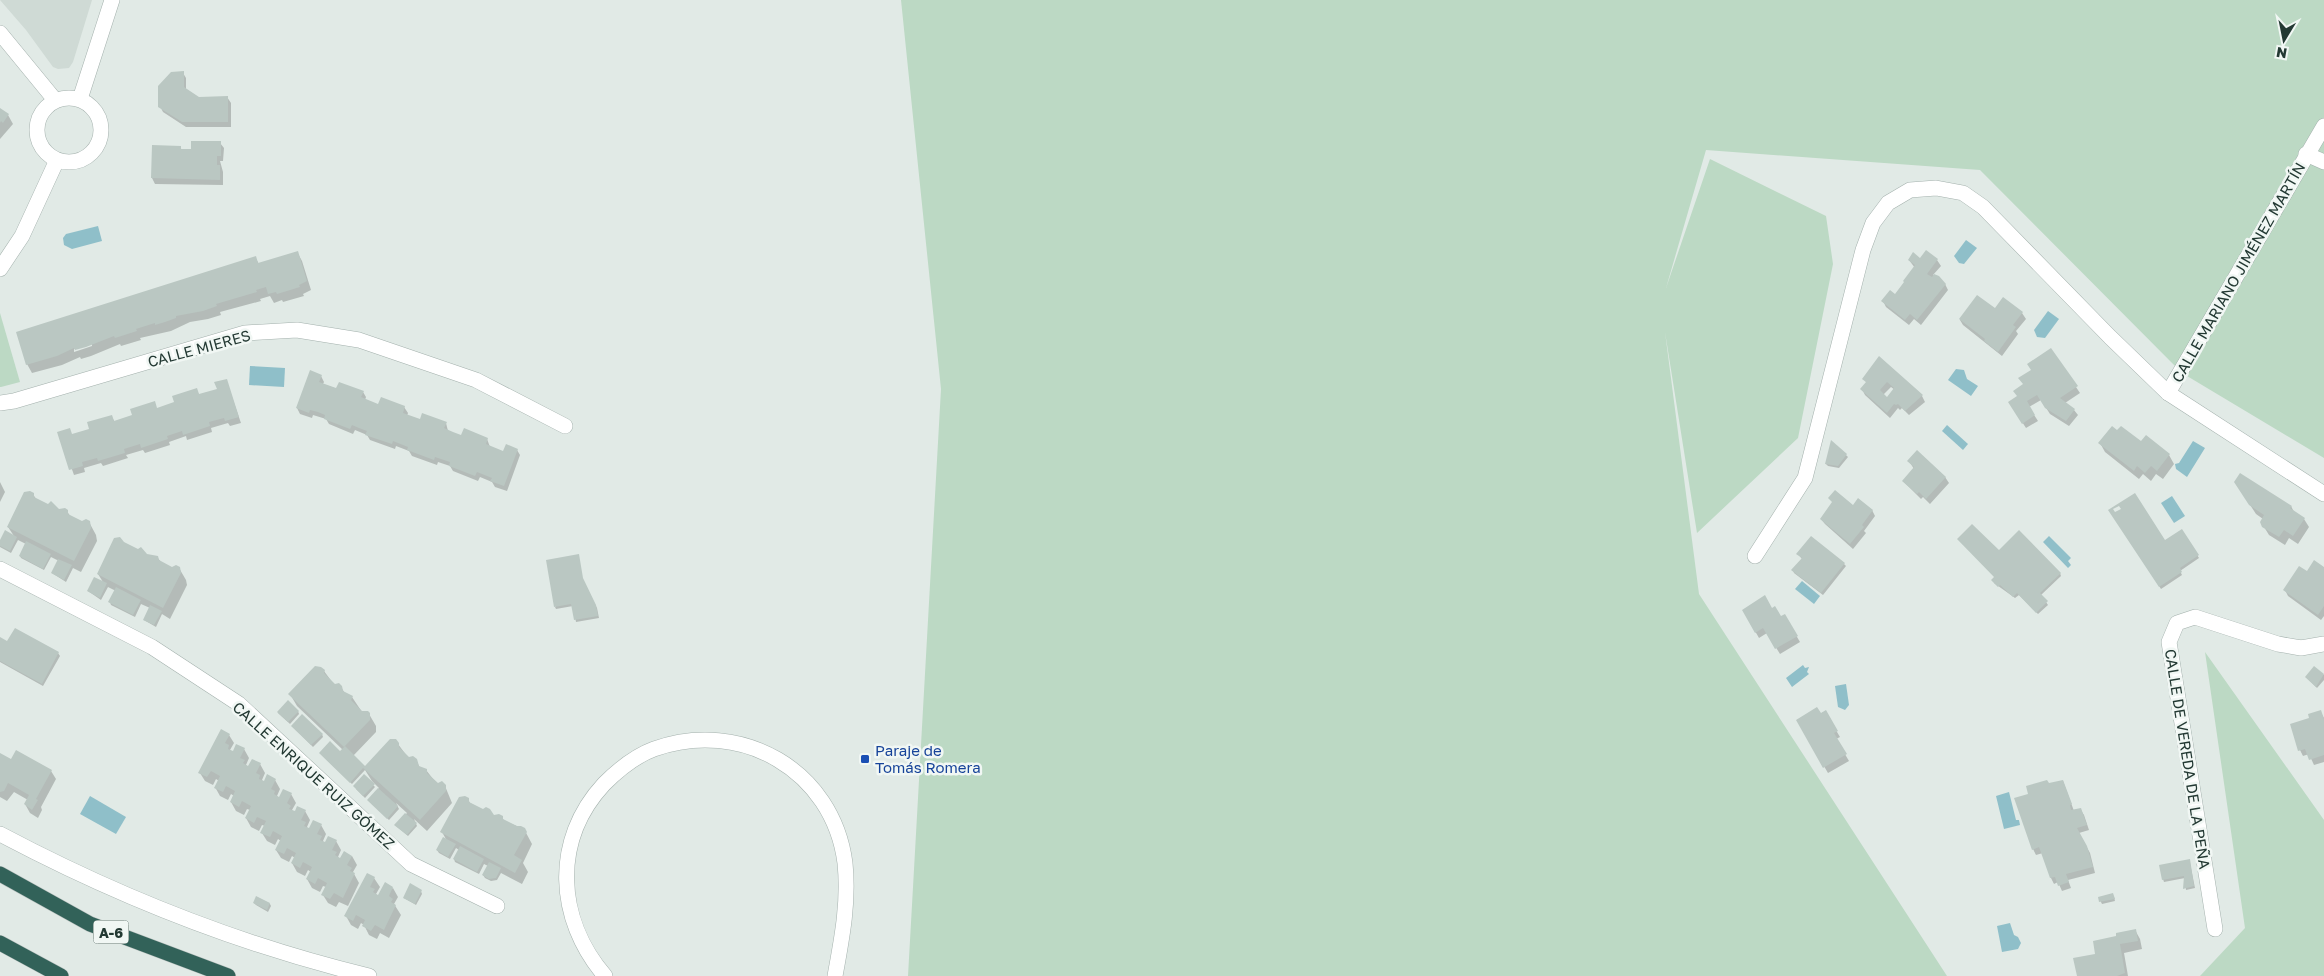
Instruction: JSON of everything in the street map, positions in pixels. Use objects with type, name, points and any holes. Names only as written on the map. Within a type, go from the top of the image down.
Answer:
[{"type":"highway","name":"A-6","points":[[0,874],[90,924],[228,976]]},
{"type":"highway","points":[[0,943],[61,976]]},
{"type":"street","points":[[80,100],[112,0]]},
{"type":"street","points":[[0,33],[55,100]]},
{"type":"street","points":[[67,98],[80,100],[91,106],[98,116],[101,129],[99,142],[92,152],[82,160],[69,162],[57,160],[42,148],[39,143],[36,131],[38,119],[41,113],[55,100],[67,98]]},
{"type":"street","name":"CALLE MARIANO JIMÉNEZ MARTÍN","points":[[2168,392],[2324,126]]},
{"type":"street","points":[[2306,154],[2324,162]]},
{"type":"street","points":[[0,269],[22,236],[57,160]]},
{"type":"street","points":[[1755,556],[1805,478],[1863,250],[1873,223],[1888,203],[1910,190],[1936,188],[1963,193],[1983,207],[2110,337],[2168,392],[2324,494]]},
{"type":"street","name":"CALLE MIERES","points":[[0,403],[14,401],[244,334],[297,330],[359,340],[476,380],[565,426]]},
{"type":"street","name":"CALLE ENRIQUE RUIZ GÓMEZ","points":[[0,569],[152,647],[239,704],[411,864],[497,906]]},
{"type":"street","name":"CALLE DE VEREDA DE LA PEÑA","points":[[2215,929],[2169,642],[2177,623],[2195,617],[2286,645],[2301,648],[2324,644]]},
{"type":"street","points":[[605,976],[581,942],[569,907],[567,870],[576,829],[583,813],[596,794],[614,774],[652,750],[696,739],[747,745],[771,755],[793,769],[825,803],[839,836],[844,863],[846,893],[845,919],[835,976]]},
{"type":"street","points":[[0,834],[108,888],[184,918],[260,946],[369,976]]},
{"type":"shaded area","points":[[0,0],[92,0],[73,62],[69,68],[58,69],[53,67],[26,30]]},
{"type":"green space","points":[[901,0],[2324,0],[2324,458],[2182,373],[1980,170],[1706,150],[1666,288],[1710,159],[1826,216],[1833,264],[1798,438],[1697,533],[1665,332],[1699,594],[1947,976],[908,976],[941,389]]},
{"type":"green space","points":[[0,313],[20,382],[1,387],[0,387]]},
{"type":"green space","points":[[2205,652],[2324,820],[2324,976],[2200,976],[2245,928]]},
{"type":"water","points":[[98,226],[102,241],[72,249],[64,245],[63,238],[66,234]]},
{"type":"water","points":[[1966,240],[1977,248],[1964,264],[1959,263],[1954,256]]},
{"type":"water","points":[[2048,311],[2059,319],[2045,338],[2037,337],[2034,330]]},
{"type":"water","points":[[250,366],[285,368],[284,387],[249,385]]},
{"type":"water","points":[[1956,369],[1964,370],[1967,379],[1978,386],[1971,396],[1948,380]]},
{"type":"water","points":[[1947,425],[1968,444],[1963,450],[1942,431]]},
{"type":"water","points":[[2193,441],[2205,448],[2187,477],[2176,469],[2175,464],[2179,463]]},
{"type":"water","points":[[2172,496],[2185,516],[2174,523],[2161,503]]},
{"type":"water","points":[[2049,536],[2071,558],[2068,561],[2071,565],[2068,568],[2043,542]]},
{"type":"water","points":[[1802,581],[1820,596],[1814,604],[1795,589]]},
{"type":"water","points":[[1803,665],[1805,668],[1809,667],[1807,672],[1809,674],[1792,687],[1786,678]]},
{"type":"water","points":[[1846,684],[1849,705],[1845,710],[1838,707],[1835,686]]},
{"type":"water","points":[[2009,792],[2016,820],[2019,820],[2020,825],[2004,829],[1996,796]]},
{"type":"water","points":[[90,796],[126,817],[116,834],[80,814]]},
{"type":"water","points":[[2010,923],[2014,935],[2018,937],[2021,943],[2018,949],[2002,952],[1997,926]]},
{"type":"building","points":[[184,71],[184,87],[199,97],[228,96],[228,122],[182,122],[158,107],[158,86],[171,72]]},
{"type":"building","points":[[0,108],[9,114],[3,123],[1,121],[0,123]]},
{"type":"building","points":[[191,141],[221,141],[221,156],[217,156],[217,165],[220,165],[220,180],[151,178],[152,145],[181,146],[181,149],[191,149]]},
{"type":"building","points":[[1926,250],[1938,259],[1927,274],[1932,277],[1934,274],[1939,276],[1946,284],[1917,320],[1910,314],[1905,320],[1881,301],[1890,290],[1895,294],[1904,282],[1915,265],[1908,260],[1913,252],[1920,258]]},
{"type":"building","points":[[298,251],[307,281],[299,285],[300,287],[277,294],[276,292],[268,294],[266,287],[256,290],[257,292],[216,304],[217,306],[203,311],[176,316],[176,318],[165,322],[136,329],[137,331],[115,338],[114,336],[86,347],[75,350],[74,348],[57,356],[26,365],[16,332],[256,256],[258,263]]},
{"type":"building","points":[[1977,295],[1995,308],[2003,297],[2023,312],[2013,325],[2016,327],[1998,352],[1984,341],[1985,339],[1959,319]]},
{"type":"building","points":[[2051,348],[2078,386],[2060,398],[2075,409],[2066,421],[2045,408],[2037,395],[2027,401],[2035,415],[2022,424],[2008,402],[2017,396],[2013,391],[2023,384],[2018,378],[2031,370],[2027,364]]},
{"type":"building","points":[[1879,356],[1923,395],[1905,411],[1898,404],[1894,404],[1887,413],[1860,389],[1866,382],[1862,379]],"holes":[[[1887,382],[1894,388],[1887,397],[1880,390]]]},
{"type":"building","points":[[310,370],[322,375],[319,382],[336,388],[339,382],[364,391],[361,397],[378,404],[381,397],[405,406],[403,413],[420,419],[422,413],[447,422],[444,428],[461,435],[464,428],[488,438],[486,444],[503,451],[506,444],[518,449],[504,486],[490,481],[492,478],[477,472],[475,476],[449,466],[450,462],[435,457],[434,460],[407,450],[408,447],[393,441],[392,444],[365,435],[367,431],[352,425],[350,429],[324,419],[325,415],[318,412],[310,410],[309,413],[296,408]]},
{"type":"building","points":[[227,379],[239,417],[225,421],[224,418],[209,422],[210,426],[183,435],[182,431],[167,436],[168,439],[141,448],[140,444],[124,449],[125,453],[98,461],[97,458],[82,462],[83,466],[69,470],[57,432],[70,428],[72,434],[89,429],[87,422],[112,415],[114,421],[132,415],[130,409],[155,401],[157,408],[174,402],[172,396],[197,388],[199,394],[217,389],[214,382]]},
{"type":"building","points":[[2112,426],[2117,430],[2121,426],[2141,441],[2146,435],[2170,454],[2157,471],[2151,466],[2145,473],[2137,466],[2134,471],[2098,443]]},
{"type":"building","points":[[1831,440],[1847,454],[1838,466],[1825,464]]},
{"type":"building","points":[[1917,450],[1946,477],[1926,499],[1902,481],[1914,467],[1907,461]]},
{"type":"building","points":[[2240,473],[2292,506],[2290,508],[2305,518],[2293,536],[2284,530],[2279,537],[2262,527],[2260,522],[2264,515],[2249,505],[2234,482]]},
{"type":"building","points":[[1835,490],[1853,505],[1858,498],[1873,510],[1862,525],[1864,527],[1850,544],[1820,519],[1832,502],[1828,498]]},
{"type":"building","points":[[30,491],[34,493],[34,497],[48,504],[51,501],[59,509],[65,508],[68,510],[68,514],[82,521],[86,519],[90,521],[91,528],[74,561],[7,527],[24,492]]},
{"type":"building","points":[[2135,493],[2165,540],[2182,529],[2199,555],[2180,568],[2182,572],[2159,587],[2108,510]],"holes":[[[2119,506],[2121,509],[2115,512],[2113,509]]]},
{"type":"building","points":[[1972,524],[1999,550],[2019,530],[2061,573],[2040,593],[2048,601],[2036,613],[2017,593],[2013,597],[2000,585],[1998,587],[1991,580],[1994,577],[1957,539]]},
{"type":"building","points":[[5,530],[17,537],[10,551],[0,546],[0,540]]},
{"type":"building","points":[[1811,536],[1845,563],[1821,593],[1791,570],[1802,558],[1796,554]]},
{"type":"building","points":[[120,537],[124,542],[138,549],[141,547],[147,554],[158,556],[159,560],[172,567],[176,565],[180,567],[181,573],[163,608],[97,574],[114,538]]},
{"type":"building","points":[[26,541],[51,554],[43,569],[19,556]]},
{"type":"building","points":[[579,554],[583,578],[596,605],[598,616],[574,620],[571,604],[554,607],[546,560]]},
{"type":"building","points":[[58,559],[72,565],[64,580],[51,573]]},
{"type":"building","points":[[2314,560],[2324,567],[2324,606],[2318,615],[2283,590],[2299,566],[2307,571]]},
{"type":"building","points":[[94,577],[107,583],[100,598],[87,591]]},
{"type":"building","points":[[116,587],[141,600],[133,615],[108,602]]},
{"type":"building","points":[[1765,595],[1772,608],[1775,606],[1781,616],[1785,614],[1798,636],[1775,649],[1763,628],[1755,633],[1742,610]]},
{"type":"building","points":[[150,605],[162,611],[154,625],[143,620]]},
{"type":"building","points":[[15,628],[59,652],[42,684],[0,661],[0,637],[7,641]]},
{"type":"building","points":[[315,666],[325,670],[324,673],[335,684],[339,683],[343,691],[353,696],[351,700],[362,711],[370,713],[370,720],[344,747],[288,694]]},
{"type":"building","points":[[2314,666],[2324,674],[2316,687],[2305,677]]},
{"type":"building","points":[[288,700],[299,711],[288,722],[277,712]]},
{"type":"building","points":[[1817,707],[1821,713],[1826,710],[1838,731],[1834,733],[1847,754],[1823,768],[1796,720]]},
{"type":"building","points":[[2321,710],[2324,719],[2324,755],[2309,760],[2305,749],[2298,751],[2290,724],[2309,718],[2308,714]]},
{"type":"building","points":[[302,714],[323,734],[311,745],[291,726]]},
{"type":"building","points":[[221,729],[230,734],[225,743],[229,745],[228,749],[233,751],[236,744],[245,748],[240,758],[245,760],[243,763],[248,766],[252,759],[261,763],[256,773],[260,775],[259,779],[264,781],[267,774],[276,779],[271,789],[275,791],[274,794],[279,797],[283,789],[292,793],[287,803],[291,806],[289,809],[295,811],[297,806],[306,810],[301,820],[306,822],[304,826],[309,828],[313,820],[322,824],[317,834],[322,836],[320,840],[325,842],[328,836],[337,840],[332,850],[337,852],[335,855],[340,858],[344,851],[352,856],[347,865],[352,868],[350,871],[355,873],[343,898],[334,893],[330,899],[321,895],[327,883],[318,878],[315,884],[306,879],[312,867],[303,862],[300,868],[291,863],[296,853],[287,848],[284,854],[275,850],[282,836],[273,831],[270,837],[260,833],[266,821],[257,817],[254,823],[245,818],[251,806],[242,801],[239,807],[230,802],[235,791],[226,786],[223,792],[214,788],[220,776],[211,771],[207,777],[198,773]]},
{"type":"building","points":[[390,739],[396,739],[399,747],[409,757],[413,756],[417,759],[419,766],[427,769],[427,773],[438,783],[442,781],[446,785],[446,791],[420,820],[363,768],[350,783],[319,753],[330,741],[340,751],[345,746],[365,766]]},
{"type":"building","points":[[16,750],[52,770],[32,810],[24,804],[29,795],[8,783],[4,791],[0,792],[0,753],[11,759]]},
{"type":"building","points":[[364,774],[375,784],[363,796],[353,786]]},
{"type":"building","points":[[2047,780],[2049,783],[2063,780],[2072,804],[2070,805],[2071,810],[2081,808],[2087,825],[2077,828],[2087,846],[2093,867],[2066,874],[2069,882],[2058,886],[2055,877],[2050,878],[2039,847],[2032,850],[2014,798],[2028,794],[2026,786]]},
{"type":"building","points":[[378,788],[398,806],[387,819],[367,800]]},
{"type":"building","points":[[465,796],[469,798],[469,802],[483,809],[486,807],[494,815],[499,814],[503,816],[503,819],[525,828],[527,832],[514,855],[522,860],[515,873],[440,832],[459,797]]},
{"type":"building","points":[[405,813],[417,823],[407,835],[394,825]]},
{"type":"building","points":[[443,837],[456,844],[448,857],[436,850]]},
{"type":"building","points":[[460,846],[484,859],[477,872],[453,859]]},
{"type":"building","points":[[2190,859],[2194,886],[2183,889],[2184,876],[2162,880],[2159,865]]},
{"type":"building","points":[[489,862],[501,868],[496,878],[489,879],[482,875]]},
{"type":"building","points":[[367,873],[375,877],[370,887],[375,889],[373,892],[378,895],[385,882],[393,887],[389,896],[393,899],[391,902],[396,905],[384,930],[375,925],[371,931],[362,926],[365,920],[356,915],[353,921],[344,916]]},
{"type":"building","points":[[410,883],[422,890],[415,904],[403,898]]},
{"type":"building","points":[[2113,893],[2115,899],[2099,902],[2098,897]]},
{"type":"building","points":[[256,896],[270,903],[267,910],[253,903]]},
{"type":"building","points":[[2136,929],[2138,941],[2120,944],[2125,973],[2117,976],[2077,976],[2073,958],[2095,954],[2093,941],[2116,936],[2116,933]]},
{"type":"place","name":"Paraje de Tomás Romera","points":[[865,759]]}]
